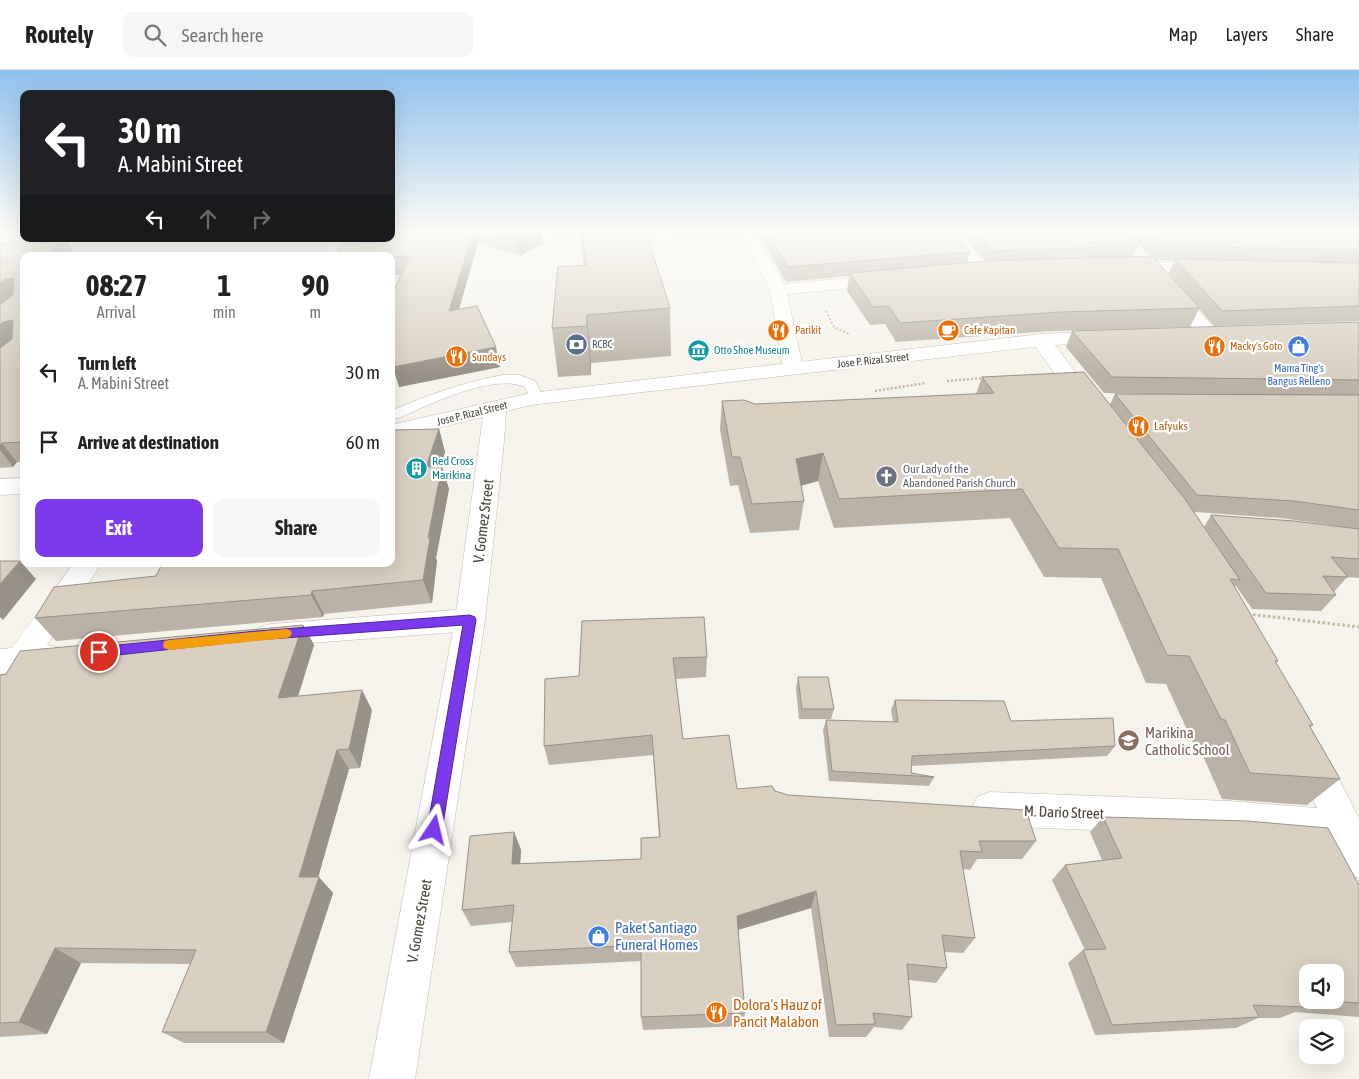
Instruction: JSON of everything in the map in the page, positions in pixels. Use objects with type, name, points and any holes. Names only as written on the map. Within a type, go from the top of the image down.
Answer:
[{"type":"street","points":[[773,279],[779,290],[793,368]]},
{"type":"street","points":[[779,290],[901,279]]},
{"type":"street","points":[[1160,279],[1207,333]]},
{"type":"street","name":"Jose P. Rizal Street","points":[[395,420],[432,423],[536,398],[1041,340],[1129,336]]},
{"type":"street","points":[[1041,340],[1099,408]]},
{"type":"street","name":"V. Gomez Street","points":[[392,1079],[470,620],[493,441],[495,407]]},
{"type":"street","points":[[0,487],[20,486]]},
{"type":"street","points":[[0,689],[10,660],[85,567]]},
{"type":"street","points":[[246,637],[470,620]]},
{"type":"street","points":[[10,660],[79,654]]},
{"type":"street","points":[[1299,736],[1359,860]]},
{"type":"street","name":"M. Dario Street","points":[[958,807],[1229,818],[1345,828]]},
{"type":"lane","points":[[395,418],[428,399],[504,379],[524,381],[531,385],[536,398]]},
{"type":"path","points":[[813,286],[834,327],[857,337]]},
{"type":"path","points":[[944,381],[990,378]]},
{"type":"path","points":[[875,391],[934,382]]},
{"type":"path","points":[[1246,614],[1359,627]]},
{"type":"building","points":[[14,279],[20,279],[20,442],[2,443],[0,445],[0,348],[12,339],[13,320],[3,322],[0,325],[0,305],[13,295]]},
{"type":"building","points":[[399,279],[459,279],[449,311],[477,306],[496,347],[395,367],[395,289]]},
{"type":"building","points":[[557,279],[661,279],[670,308],[587,315],[587,326],[552,328]]},
{"type":"building","points":[[854,279],[1173,279],[1200,308],[1060,312],[900,323],[889,306],[873,307]]},
{"type":"building","points":[[1193,279],[1359,279],[1359,306],[1222,311]]},
{"type":"building","points":[[1359,322],[1359,380],[1112,377],[1072,331]]},
{"type":"building","points":[[1084,372],[1185,499],[1240,580],[1230,579],[1278,661],[1275,661],[1313,725],[1309,725],[1340,779],[1250,773],[1225,720],[1221,719],[1189,656],[1167,655],[1118,549],[1059,548],[1022,489],[839,499],[823,453],[796,459],[804,501],[752,504],[740,457],[732,457],[722,401],[744,400],[755,404],[994,393],[982,377]]},
{"type":"building","points":[[1115,394],[1359,395],[1359,510],[1294,501],[1197,495]]},
{"type":"building","points":[[439,429],[426,467],[442,466],[428,538],[430,538],[423,580],[312,591],[311,595],[35,618],[54,587],[156,576],[160,567],[395,567],[395,430]]},
{"type":"building","points":[[1211,515],[1294,521],[1359,529],[1359,559],[1331,557],[1348,577],[1323,576],[1336,595],[1266,593]]},
{"type":"building","points":[[0,561],[20,561],[0,584]]},
{"type":"building","points":[[704,617],[707,657],[673,658],[683,739],[729,735],[737,789],[772,786],[775,791],[788,795],[1026,810],[1036,841],[979,841],[982,852],[960,851],[975,938],[942,935],[947,968],[907,964],[912,1017],[873,1013],[875,1024],[836,1025],[816,891],[737,916],[745,1013],[641,1017],[641,945],[509,952],[514,905],[462,910],[470,836],[514,832],[512,864],[641,859],[641,838],[660,837],[652,735],[544,746],[545,679],[579,676],[582,621]]},
{"type":"building","points":[[303,625],[278,698],[362,690],[349,749],[337,750],[299,877],[319,877],[266,1032],[162,1032],[196,950],[55,948],[19,1022],[0,1023],[0,675],[6,674],[20,651]]},
{"type":"building","points":[[798,677],[828,677],[834,709],[802,709]]},
{"type":"building","points":[[895,700],[1004,701],[1011,721],[1113,718],[1115,746],[912,756],[911,773],[934,777],[832,771],[826,720],[898,722]]},
{"type":"building","points":[[1103,817],[1247,821],[1328,828],[1359,885],[1359,1003],[1344,1002],[1344,964],[1299,964],[1299,1007],[1253,1005],[1259,1017],[1112,1025],[1083,950],[1106,949],[1065,865],[1122,858]]},
{"type":"slow traffic","points":[[169,645],[286,633]]},
{"type":"place","name":"Parikit","points":[[779,330]]},
{"type":"place","name":"Cafe Kapitan","points":[[948,330]]},
{"type":"place","name":"RCBC","points":[[576,344]]},
{"type":"place","name":"Macky's Goto","points":[[1214,346]]},
{"type":"place","name":"Mama Ting's Bangus Relleno","points":[[1299,347]]},
{"type":"place","name":"Otto Shoe Museum","points":[[698,350]]},
{"type":"place","name":"Sundays","points":[[456,357]]},
{"type":"place","name":"Lafyuks","points":[[1138,426]]},
{"type":"place","name":"Red Cross Marikina","points":[[416,468]]},
{"type":"place","name":"Our Lady of the Abandoned Parish Church","points":[[887,476]]},
{"type":"place","name":"Marikina Catholic School","points":[[1129,741]]},
{"type":"place","name":"Paket Santiago Funeral Homes","points":[[599,936]]},
{"type":"place","name":"Dolora's Hauz of Pancit Malabon","points":[[717,1013]]},
{"type":"route","points":[[99,652],[256,636],[470,620],[434,830]]}]
